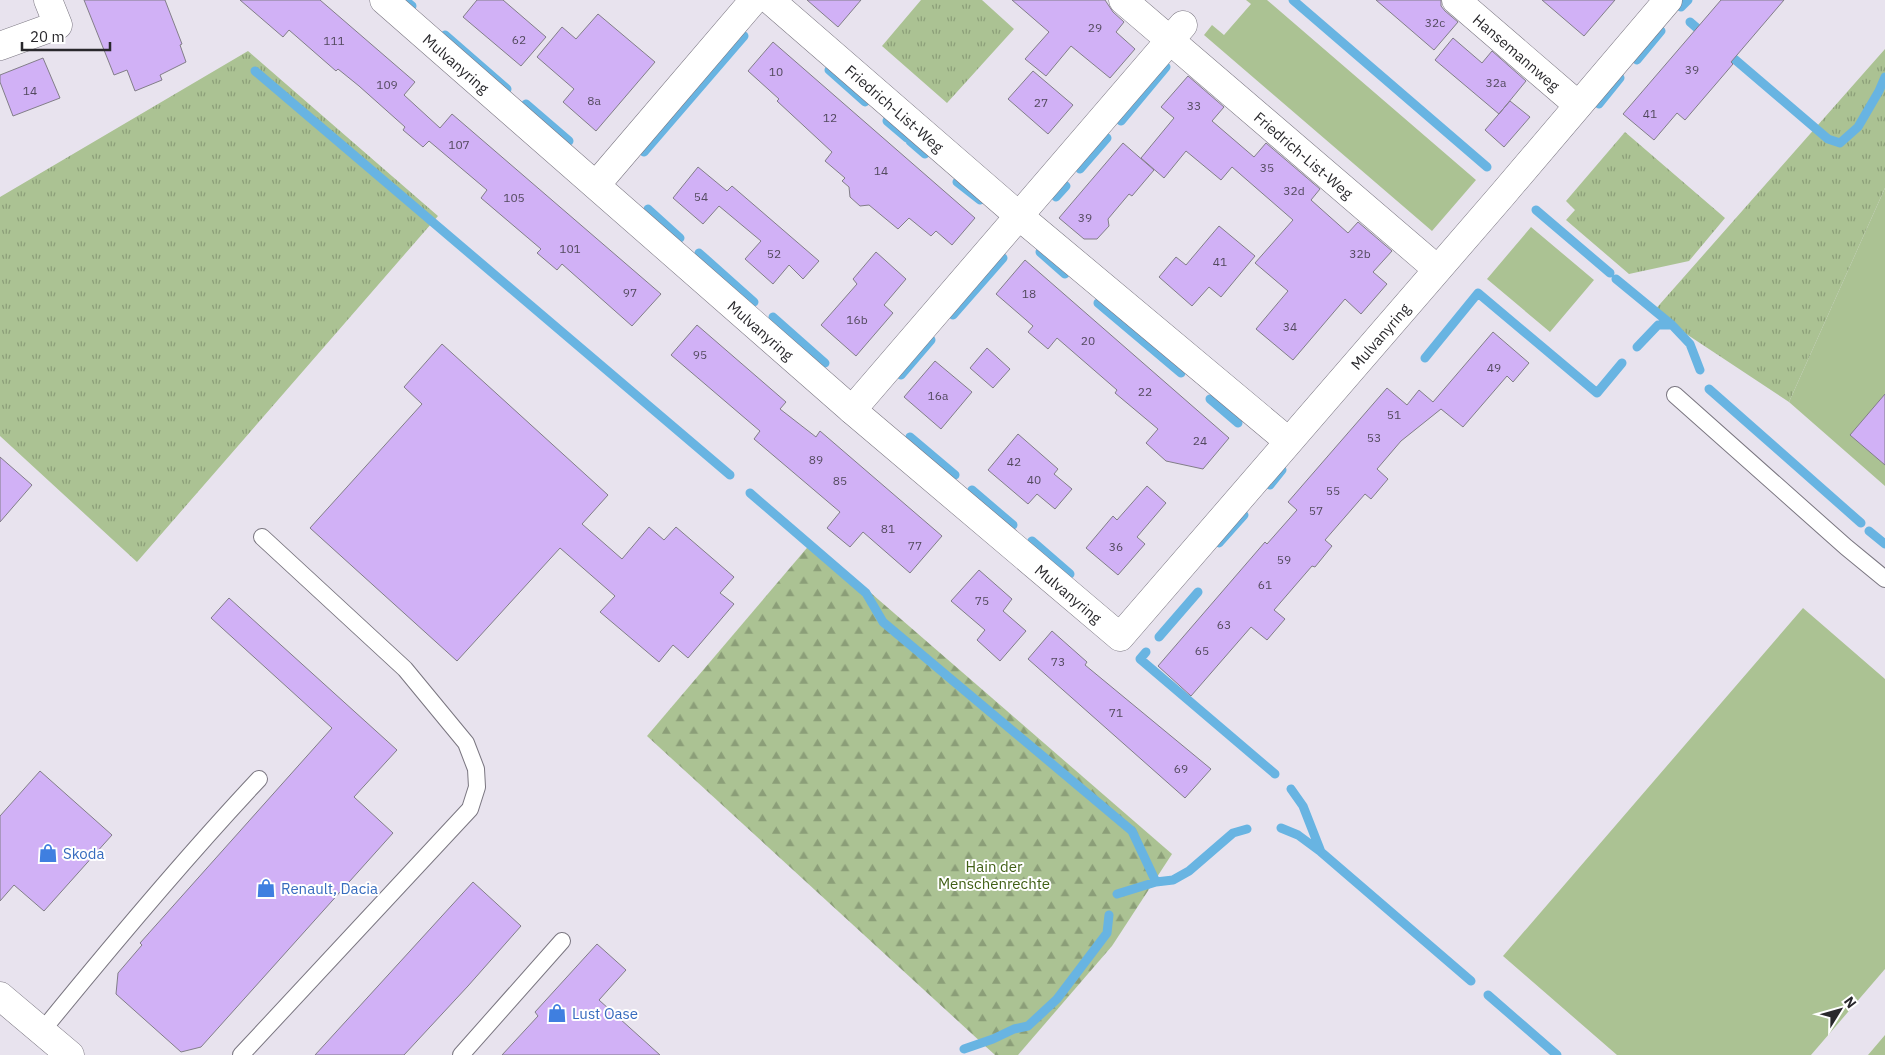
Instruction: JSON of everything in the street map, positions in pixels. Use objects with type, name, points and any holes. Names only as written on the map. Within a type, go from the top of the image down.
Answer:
[{"type":"street","points":[[0,46],[58,25],[48,0]]},
{"type":"street","name":"Mulvanyring","points":[[384,0],[852,410],[1120,637],[1668,0]]},
{"type":"street","points":[[596,185],[754,0]]},
{"type":"street","name":"Friedrich-List-Weg","points":[[770,0],[1018,216],[1288,441]]},
{"type":"street","name":"Friedrich-List-Weg","points":[[1124,0],[1177,33],[1437,269]]},
{"type":"street","name":"Hansemannweg","points":[[1456,0],[1578,105]]},
{"type":"street","points":[[852,410],[1177,33]]},
{"type":"street","points":[[0,996],[70,1055]]},
{"type":"lane","points":[[1675,396],[1885,579]]},
{"type":"lane","points":[[241,1055],[470,809],[477,787],[476,769],[466,743],[405,669],[262,537]]},
{"type":"lane","points":[[42,1032],[117,939],[259,779]]},
{"type":"lane","points":[[461,1055],[562,942]]},
{"type":"green space","points":[[921,0],[982,0],[1014,29],[947,103],[882,46]]},
{"type":"green space","points":[[1246,0],[1267,0],[1476,180],[1432,231],[1204,35],[1212,25],[1224,35],[1251,4]]},
{"type":"green space","points":[[1885,49],[1885,188],[1789,402],[1653,312]]},
{"type":"green space","points":[[248,51],[438,216],[137,562],[0,436],[0,197]]},
{"type":"green space","points":[[1625,132],[1725,218],[1689,261],[1629,274],[1566,220],[1575,210],[1566,201]]},
{"type":"green space","points":[[1885,188],[1885,486],[1789,402]]},
{"type":"green space","points":[[1531,227],[1594,280],[1550,332],[1487,279]]},
{"type":"green space","name":"Hain der Menschenrechte","points":[[812,542],[1172,854],[1112,946],[1018,1055],[995,1055],[647,736]]},
{"type":"green space","points":[[1803,608],[1885,679],[1885,969],[1811,1055],[1617,1055],[1503,956]]},
{"type":"green space","points":[[1885,1035],[1885,1055],[1868,1055]]},
{"type":"building","points":[[84,0],[165,0],[182,44],[180,45],[186,62],[160,75],[162,80],[135,91],[127,70],[114,75]]},
{"type":"building","points":[[240,0],[320,0],[415,82],[404,95],[440,128],[452,114],[661,294],[632,326],[562,264],[557,270],[537,253],[541,249],[481,198],[487,190],[429,141],[423,147],[403,130],[405,127],[338,69],[336,71],[289,30],[283,37]]},
{"type":"building","points":[[477,0],[503,0],[546,37],[521,66],[463,17]]},
{"type":"building","points":[[807,0],[861,0],[838,27]]},
{"type":"building","points":[[1012,0],[1105,0],[1113,12],[1124,22],[1116,32],[1135,49],[1110,78],[1071,46],[1046,76],[1025,59],[1049,32]]},
{"type":"building","points":[[1376,0],[1441,0],[1441,6],[1458,22],[1434,50]]},
{"type":"building","points":[[1542,0],[1615,0],[1584,36]]},
{"type":"building","points":[[1721,0],[1784,0],[1685,120],[1677,113],[1654,140],[1623,114]]},
{"type":"building","points":[[598,14],[655,62],[596,131],[563,102],[574,89],[537,57],[562,27],[576,39]]},
{"type":"building","points":[[1453,38],[1482,63],[1492,51],[1526,81],[1499,114],[1435,60]]},
{"type":"building","points":[[773,42],[975,218],[952,245],[936,231],[931,236],[909,218],[898,229],[869,205],[860,206],[850,197],[849,187],[842,181],[845,178],[825,161],[832,152],[748,71]]},
{"type":"building","points":[[43,58],[60,98],[13,116],[0,82],[0,75]]},
{"type":"building","points":[[1033,71],[1073,105],[1048,134],[1008,99]]},
{"type":"building","points":[[1188,76],[1224,107],[1212,121],[1254,157],[1266,143],[1320,189],[1311,200],[1348,233],[1358,222],[1392,251],[1373,272],[1387,284],[1361,314],[1345,299],[1293,360],[1256,329],[1288,291],[1255,263],[1293,220],[1232,167],[1221,180],[1186,151],[1164,178],[1141,158],[1174,118],[1161,107]]},
{"type":"building","points":[[1510,101],[1530,117],[1504,147],[1485,130]]},
{"type":"building","points":[[1123,143],[1154,170],[1132,196],[1129,194],[1108,219],[1109,226],[1097,239],[1084,239],[1059,218]]},
{"type":"building","points":[[698,167],[727,191],[732,186],[819,261],[803,279],[789,265],[773,284],[745,259],[761,241],[719,206],[703,224],[673,198]]},
{"type":"building","points":[[1219,226],[1255,256],[1221,297],[1209,287],[1192,306],[1159,277],[1176,257],[1186,265]]},
{"type":"building","points":[[876,252],[906,279],[884,305],[893,313],[856,356],[821,325],[857,284],[853,279]]},
{"type":"building","points":[[1025,260],[1229,438],[1203,469],[1166,461],[1146,443],[1158,429],[1115,393],[1117,390],[1057,338],[1048,349],[1028,332],[1033,326],[996,294]]},
{"type":"building","points":[[697,325],[786,402],[780,409],[816,437],[820,431],[942,536],[910,573],[863,532],[850,547],[827,528],[840,512],[754,439],[760,431],[671,355]]},
{"type":"building","points":[[1493,332],[1529,363],[1513,382],[1507,376],[1463,427],[1441,409],[1401,441],[1377,469],[1388,479],[1371,499],[1365,494],[1325,540],[1332,546],[1315,567],[1312,566],[1274,610],[1285,619],[1267,640],[1251,627],[1191,696],[1158,666],[1265,542],[1267,544],[1297,510],[1288,502],[1387,388],[1407,405],[1419,390],[1433,402]]},
{"type":"building","points":[[442,344],[608,495],[582,524],[622,559],[649,527],[664,540],[676,527],[734,577],[720,593],[734,604],[688,658],[673,645],[659,662],[600,612],[615,596],[560,548],[457,661],[310,528],[422,404],[404,387]]},
{"type":"building","points":[[987,348],[1010,369],[993,388],[970,368]]},
{"type":"building","points":[[935,361],[972,392],[941,429],[904,397]]},
{"type":"building","points":[[1885,394],[1885,465],[1850,435]]},
{"type":"building","points":[[1018,434],[1058,469],[1054,474],[1072,489],[1055,509],[1037,494],[1028,504],[988,470]]},
{"type":"building","points":[[0,457],[32,485],[0,522]]},
{"type":"building","points":[[1147,486],[1166,503],[1137,537],[1145,544],[1118,575],[1086,548],[1113,516],[1117,520]]},
{"type":"building","points":[[979,570],[1012,599],[1003,611],[1026,631],[1000,661],[977,640],[985,630],[951,601]]},
{"type":"building","name":"Renault, Dacia","points":[[229,598],[397,750],[354,797],[393,833],[201,1047],[181,1052],[116,994],[118,973],[142,945],[140,943],[332,728],[211,618]]},
{"type":"building","points":[[1052,631],[1087,662],[1085,665],[1211,769],[1185,798],[1028,659]]},
{"type":"building","name":"Skoda","points":[[40,771],[112,835],[44,911],[14,885],[0,901],[0,816]]},
{"type":"building","points":[[473,882],[521,926],[468,986],[404,1055],[315,1055]]},
{"type":"building","points":[[597,944],[626,970],[599,1000],[660,1055],[502,1055],[538,1016],[535,1012]]},
{"type":"waterway","points":[[405,0],[412,6]]},
{"type":"waterway","points":[[1293,0],[1487,167]]},
{"type":"waterway","points":[[1681,7],[1688,0]]},
{"type":"waterway","points":[[1690,22],[1705,35]]},
{"type":"waterway","points":[[1637,60],[1661,31]]},
{"type":"waterway","points":[[445,35],[507,89]]},
{"type":"waterway","points":[[644,152],[744,36]]},
{"type":"waterway","points":[[1725,51],[1828,139],[1840,143],[1858,127],[1885,77]]},
{"type":"waterway","points":[[1121,121],[1166,67]]},
{"type":"waterway","points":[[829,70],[865,102]]},
{"type":"waterway","points":[[255,71],[730,475]]},
{"type":"waterway","points":[[1599,104],[1620,78]]},
{"type":"waterway","points":[[526,104],[569,141]]},
{"type":"waterway","points":[[887,121],[907,138]]},
{"type":"waterway","points":[[1080,169],[1107,138]]},
{"type":"waterway","points":[[910,141],[925,154]]},
{"type":"waterway","points":[[957,182],[980,200]]},
{"type":"waterway","points":[[1056,197],[1066,186]]},
{"type":"waterway","points":[[648,209],[680,238]]},
{"type":"waterway","points":[[1536,210],[1610,273]]},
{"type":"waterway","points":[[1040,252],[1065,274]]},
{"type":"waterway","points":[[699,253],[754,302]]},
{"type":"waterway","points":[[953,315],[1003,258]]},
{"type":"waterway","points":[[1616,279],[1672,325],[1690,344],[1700,370]]},
{"type":"waterway","points":[[1425,358],[1478,293],[1597,393],[1622,363]]},
{"type":"waterway","points":[[1098,303],[1181,373]]},
{"type":"waterway","points":[[773,317],[825,363]]},
{"type":"waterway","points":[[1637,347],[1658,325],[1672,325]]},
{"type":"waterway","points":[[901,375],[931,340]]},
{"type":"waterway","points":[[1709,389],[1861,523]]},
{"type":"waterway","points":[[1210,399],[1238,423]]},
{"type":"waterway","points":[[910,437],[955,475]]},
{"type":"waterway","points":[[1270,485],[1282,470]]},
{"type":"waterway","points":[[972,490],[1013,525]]},
{"type":"waterway","points":[[750,493],[866,593],[883,622],[1132,831],[1156,882],[1173,880],[1189,871],[1233,833],[1247,829]]},
{"type":"waterway","points":[[1219,543],[1244,515]]},
{"type":"waterway","points":[[1869,531],[1885,544]]},
{"type":"waterway","points":[[1032,541],[1070,574]]},
{"type":"waterway","points":[[1159,637],[1198,592]]},
{"type":"waterway","points":[[1146,652],[1140,659],[1275,774]]},
{"type":"waterway","points":[[1291,789],[1303,806],[1321,852],[1471,981]]},
{"type":"waterway","points":[[1281,828],[1298,835],[1321,852]]},
{"type":"waterway","points":[[1117,894],[1156,882]]},
{"type":"waterway","points":[[964,1049],[1014,1029],[1028,1026],[1057,999],[1107,933],[1109,915]]},
{"type":"waterway","points":[[1488,995],[1557,1055]]},
{"type":"place","name":"Skoda","points":[[48,853]]},
{"type":"place","name":"Renault, Dacia","points":[[266,888]]},
{"type":"place","name":"Lust Oase","points":[[557,1013]]}]
